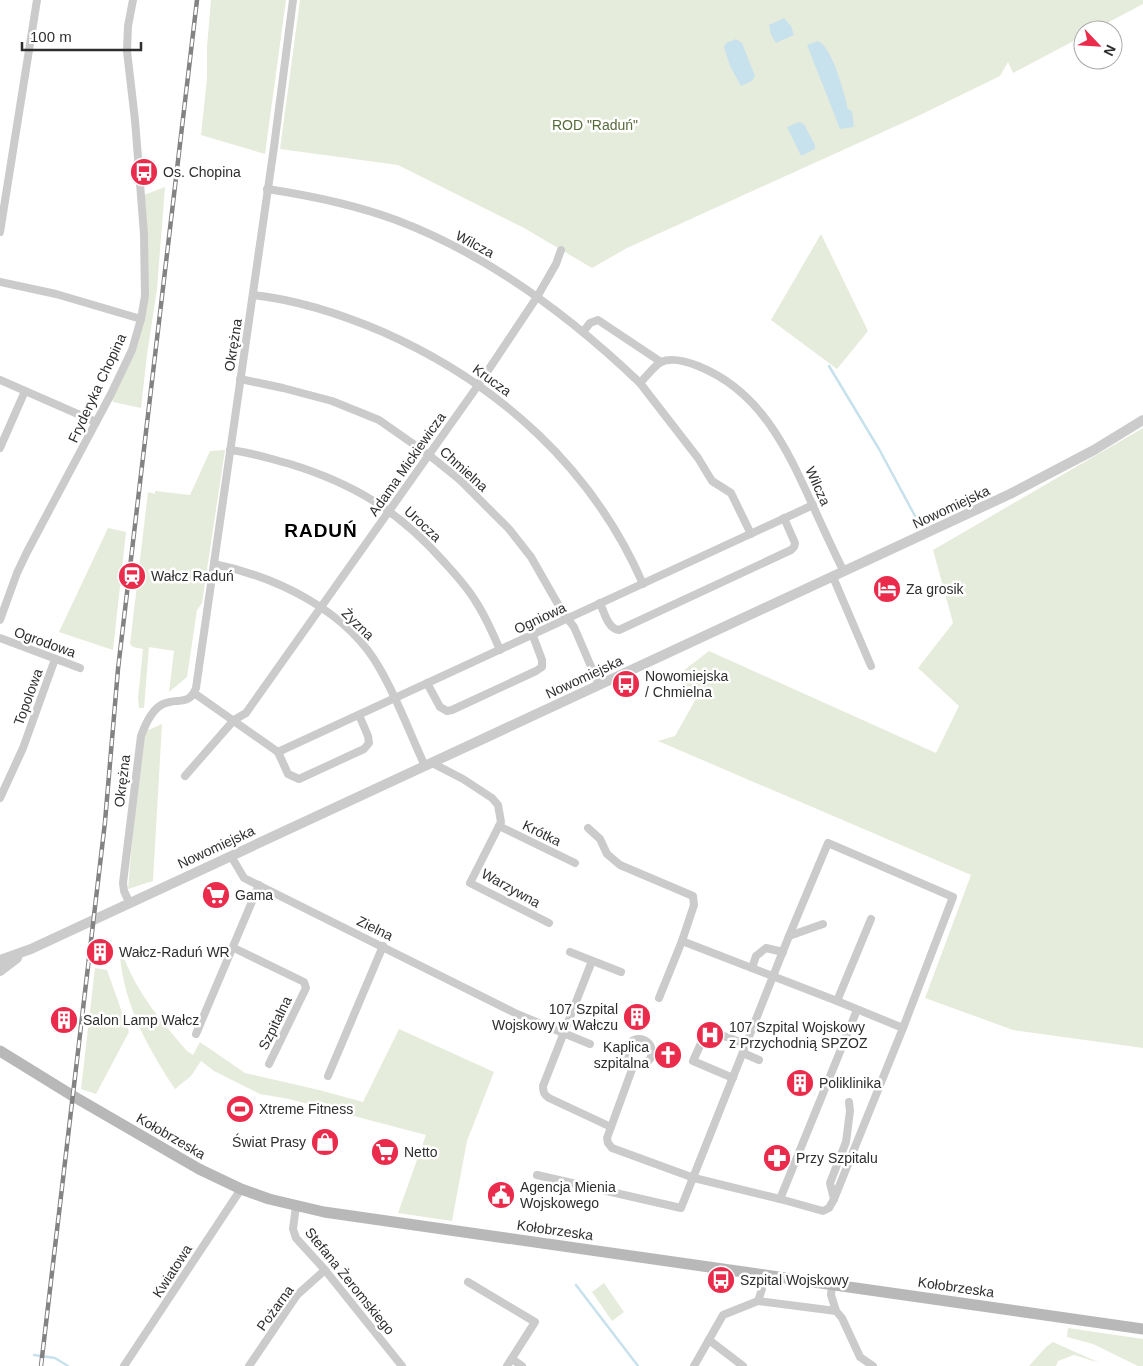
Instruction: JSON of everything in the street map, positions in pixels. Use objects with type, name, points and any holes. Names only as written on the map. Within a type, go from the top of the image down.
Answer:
[{"type":"main road","name":"Kołobrzeska","points":[[0,1051],[155,1145],[199,1169],[241,1189],[296,1206],[324,1212],[1143,1329]]},
{"type":"street","points":[[0,232],[37,0]]},
{"type":"street","name":"Fryderyka Chopina","points":[[0,620],[17,573],[27,552],[132,350],[141,319],[145,296],[144,234],[135,120],[127,51],[128,26],[134,0]]},
{"type":"street","name":"Okrężna","points":[[129,902],[123,883],[141,736],[148,720],[160,706],[165,703],[186,700],[194,693],[196,688],[253,295],[293,0]]},
{"type":"street","name":"Wilcza","points":[[267,189],[336,203],[421,230],[483,261],[537,296],[583,332],[640,383],[698,458],[712,481],[731,493],[750,534]]},
{"type":"street","name":"Adama Mickiewicza","points":[[185,776],[234,720],[246,713],[322,607],[479,384],[537,296],[556,264],[561,250]]},
{"type":"street","points":[[0,282],[56,294],[141,319]]},
{"type":"street","name":"Krucza","points":[[253,295],[324,309],[349,317],[444,362],[479,384],[539,434],[583,483],[624,546],[643,584]]},
{"type":"street","points":[[583,332],[590,324],[598,320],[661,362],[640,383]]},
{"type":"street","name":"Wilcza","points":[[661,362],[673,359],[711,371],[744,394],[763,415],[779,435],[802,478],[844,572]]},
{"type":"street","name":"Chmielna","points":[[240,379],[283,388],[357,410],[380,420],[460,480],[509,529],[531,557],[574,627],[599,685]]},
{"type":"street","points":[[0,380],[96,422]]},
{"type":"street","points":[[0,448],[25,391]]},
{"type":"street","name":"Nowomiejska","points":[[0,960],[31,949],[1010,494],[1094,450],[1143,420]]},
{"type":"street","name":"Urocza","points":[[230,450],[285,463],[333,479],[360,492],[390,511],[428,544],[456,575],[476,601],[500,650]]},
{"type":"street","name":"Ogniowa","points":[[278,752],[813,505]]},
{"type":"street","points":[[600,603],[611,626],[615,630],[619,630],[791,550],[795,543],[784,518]]},
{"type":"street","name":"Żyzna","points":[[214,564],[275,583],[322,607],[349,630],[368,650],[380,668],[428,764]]},
{"type":"street","points":[[833,576],[872,666]]},
{"type":"street","points":[[428,683],[440,707],[447,711],[452,710],[542,667],[542,660],[532,636]]},
{"type":"street","name":"Ogrodowa","points":[[0,638],[80,668]]},
{"type":"street","name":"Topolowa","points":[[0,798],[23,748],[55,659]]},
{"type":"street","points":[[194,693],[278,752],[288,774],[299,779],[364,748],[369,743],[359,715]]},
{"type":"street","points":[[428,764],[492,798],[498,805],[501,822],[499,826]]},
{"type":"street","name":"Krótka","points":[[499,826],[575,863]]},
{"type":"street","name":"Warzywna","points":[[499,826],[470,883],[549,922]]},
{"type":"street","points":[[588,828],[600,840],[607,854],[620,865],[693,896],[694,905],[659,998]]},
{"type":"street","points":[[537,1175],[681,1208],[694,1178],[789,936],[828,842],[953,897],[903,1028],[830,1208],[823,1211],[694,1178],[612,1148],[607,1138],[634,1064]]},
{"type":"street","name":"Zielna","points":[[231,856],[244,878],[516,1014],[590,1044]]},
{"type":"street","points":[[196,1034],[234,948],[259,885]]},
{"type":"street","points":[[837,1001],[870,919]]},
{"type":"street","points":[[789,936],[823,924]]},
{"type":"street","points":[[682,941],[903,1028]]},
{"type":"street","points":[[328,1076],[383,946]]},
{"type":"street","name":"Szpitalna","points":[[234,948],[304,982],[306,988],[269,1064]]},
{"type":"street","points":[[752,968],[756,956],[761,950],[773,948],[783,952]]},
{"type":"street","name":"Nowomiejska","points":[[0,971],[31,949]]},
{"type":"street","points":[[570,952],[621,972]]},
{"type":"street","points":[[592,962],[543,1086],[545,1096],[611,1126]]},
{"type":"street","points":[[780,1199],[857,1010]]},
{"type":"street","points":[[733,1078],[693,1061],[707,1030],[746,1044]]},
{"type":"street","points":[[743,1053],[759,1060]]},
{"type":"street","points":[[834,1199],[830,1183],[846,1142],[850,1111],[849,1102]]},
{"type":"street","name":"Kwiatowa","points":[[124,1366],[241,1189]]},
{"type":"street","name":"Stefana Żeromskiego","points":[[296,1206],[293,1229],[296,1238],[325,1270],[402,1366]]},
{"type":"street","name":"Pożarna","points":[[249,1366],[298,1295],[325,1270]]},
{"type":"street","points":[[758,1301],[762,1289],[760,1274]]},
{"type":"street","points":[[468,1282],[535,1322],[509,1363],[522,1366]]},
{"type":"street","points":[[832,1285],[831,1295],[836,1311],[842,1318],[860,1358],[873,1366]]},
{"type":"street","points":[[694,1366],[723,1315],[758,1301],[836,1311]]},
{"type":"street","points":[[709,1340],[743,1366]]},
{"type":"green space","points":[[211,0],[286,0],[265,154],[201,135],[207,78],[207,47]]},
{"type":"green space","name":"ROD \"Raduń\"","points":[[300,0],[1143,0],[1143,4],[1113,20],[1073,20],[1073,41],[1013,73],[1008,62],[1000,76],[918,116],[627,248],[592,268],[524,228],[398,165],[280,149]]},
{"type":"green space","points":[[165,187],[157,289],[141,408],[113,402],[111,394],[141,319],[141,196]]},
{"type":"green space","points":[[821,234],[868,331],[837,369],[771,320]]},
{"type":"green space","points":[[1143,428],[1143,1048],[1013,1030],[925,998],[971,875],[658,741],[675,736],[697,697],[674,678],[709,651],[936,753],[959,706],[918,668],[953,623],[933,550]]},
{"type":"green space","points":[[225,450],[202,603],[197,610],[187,677],[169,692],[174,651],[149,647],[144,708],[139,708],[138,698],[143,649],[133,647],[130,644],[148,492],[190,495],[210,451]]},
{"type":"green space","points":[[108,528],[126,532],[113,650],[59,632]]},
{"type":"green space","points":[[162,724],[153,881],[128,889],[139,761],[144,732]]},
{"type":"green space","points":[[120,946],[139,989],[157,1015],[187,1051],[193,1055],[200,1042],[245,1073],[363,1102],[399,1029],[494,1072],[467,1141],[452,1221],[398,1213],[426,1135],[289,1099],[260,1094],[214,1071],[201,1061],[191,1076],[175,1089],[157,1060],[134,1014],[124,982]]},
{"type":"green space","points":[[95,968],[107,970],[129,1032],[96,1094],[81,1089]]},
{"type":"green space","points":[[604,1283],[624,1312],[612,1321],[592,1292]]},
{"type":"green space","points":[[1068,1328],[1143,1339],[1143,1366],[1138,1366],[1093,1344],[1067,1337]]},
{"type":"green space","points":[[1053,1342],[1100,1363],[1074,1355],[1058,1361],[1056,1366],[1029,1366]]},
{"type":"water","points":[[784,18],[791,26],[794,35],[776,43],[771,35],[769,25]]},
{"type":"water","points":[[736,39],[742,43],[755,76],[752,81],[741,86],[730,66],[724,47],[726,43]]},
{"type":"water","points":[[818,41],[823,45],[833,61],[848,109],[852,111],[854,127],[840,129],[807,45]]},
{"type":"water","points":[[799,122],[804,124],[815,145],[815,149],[801,156],[787,127]]},
{"type":"waterway","points":[[829,366],[879,449],[915,516]]},
{"type":"waterway","points":[[576,1285],[638,1366]]},
{"type":"waterway","points":[[34,1355],[55,1358],[68,1366]]},
{"type":"railway","points":[[41,1366],[105,822],[118,669],[197,0]]},
{"type":"place","name":"Os. Chopina","points":[[144,172]]},
{"type":"place","name":"Wałcz Raduń","points":[[132,576]]},
{"type":"place","name":"Za grosik","points":[[887,589]]},
{"type":"place","name":"Nowomiejska / Chmielna","points":[[626,684]]},
{"type":"place","name":"Gama","points":[[216,895]]},
{"type":"place","name":"Wałcz-Raduń WR","points":[[100,952]]},
{"type":"place","name":"107 Szpital Wojskowy w Wałczu","points":[[637,1017]]},
{"type":"place","name":"Salon Lamp Wałcz","points":[[64,1020]]},
{"type":"place","name":"107 Szpital Wojskowy z Przychodnią SPZOZ","points":[[710,1035]]},
{"type":"place","name":"Kaplica szpitalna","points":[[668,1055]]},
{"type":"place","name":"Poliklinika","points":[[800,1083]]},
{"type":"place","name":"Xtreme Fitness","points":[[240,1109]]},
{"type":"place","name":"Świat Prasy","points":[[325,1142]]},
{"type":"place","name":"Netto","points":[[385,1152]]},
{"type":"place","name":"Przy Szpitalu","points":[[777,1158]]},
{"type":"place","name":"Agencja Mienia Wojskowego","points":[[501,1195]]},
{"type":"place","name":"Szpital Wojskowy","points":[[721,1280]]},
{"type":"district","name":"RADUŃ","points":[[321,530]]}]
